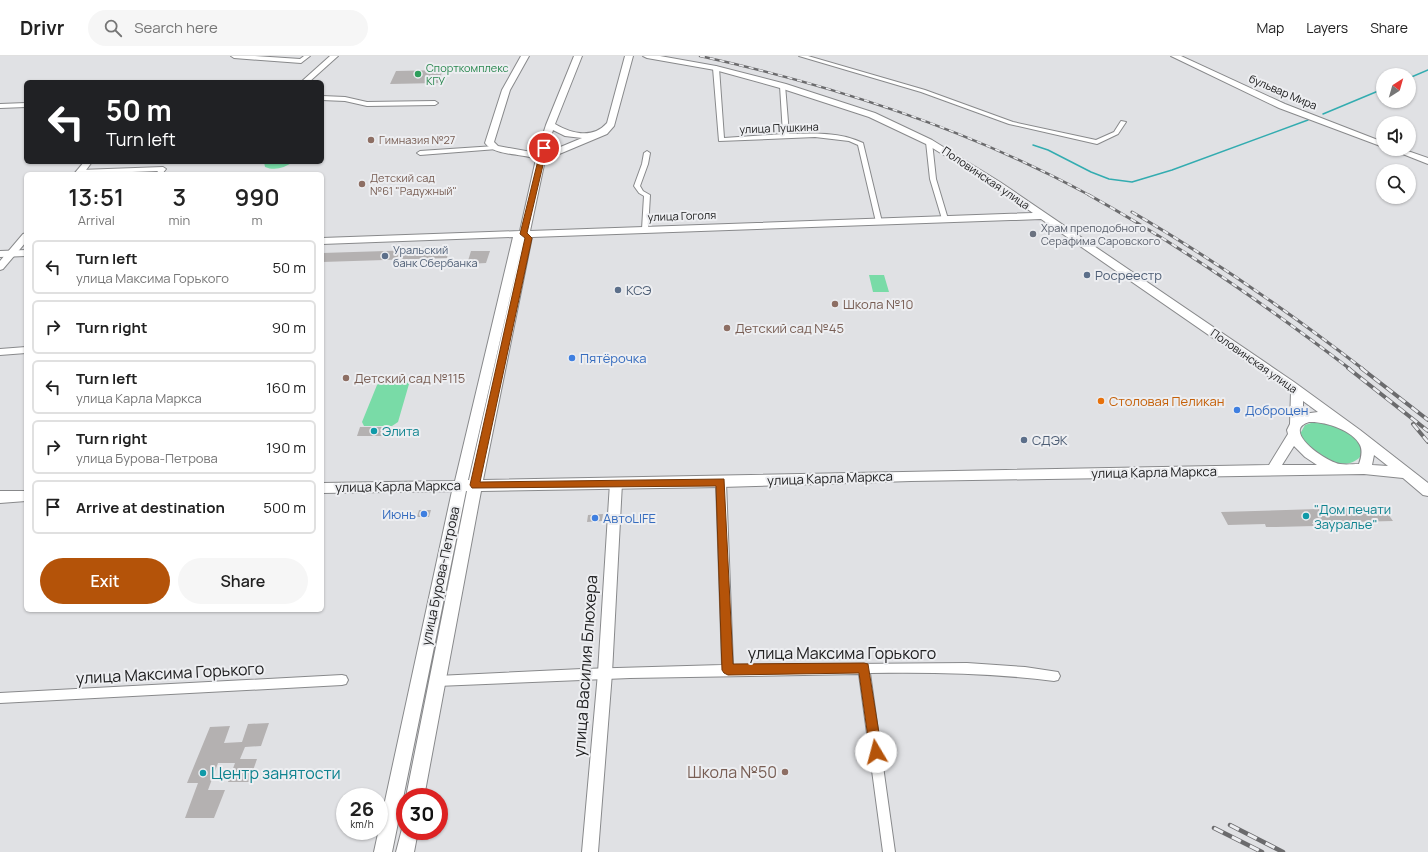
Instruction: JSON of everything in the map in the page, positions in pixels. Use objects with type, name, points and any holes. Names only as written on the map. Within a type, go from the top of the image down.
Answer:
[{"type":"main road","points":[[525,56],[506,90],[489,143],[495,148],[514,150],[542,158],[604,132],[611,124],[629,56]]},
{"type":"main road","name":"Половинская улица","points":[[647,56],[716,68],[783,86],[872,115],[929,142],[979,172],[1297,390],[1365,440]]},
{"type":"main road","name":"улица Бурова-Петрова","points":[[383,852],[459,485],[486,362],[516,239],[524,234],[550,125],[577,58]]},
{"type":"main road","points":[[550,125],[563,133],[572,135],[598,134]]},
{"type":"main road","points":[[514,150],[531,147],[546,139]]},
{"type":"main road","name":"улица Гоголя","points":[[324,241],[1042,216]]},
{"type":"main road","name":"улица Бурова-Петрова","points":[[417,788],[475,485],[528,238],[524,234]]},
{"type":"main road","points":[[0,254],[24,253]]},
{"type":"main road","points":[[1297,390],[1295,429],[1302,448],[1310,456],[1338,470]]},
{"type":"main road","points":[[1272,471],[1295,429],[1307,417],[1315,416],[1332,420],[1346,426]]},
{"type":"main road","points":[[1364,469],[1369,456],[1365,440]]},
{"type":"main road","points":[[1365,440],[1428,491]]},
{"type":"main road","name":"улица Карла Маркса","points":[[324,488],[721,482],[911,476],[1190,471],[1364,469],[1388,470],[1408,474]]},
{"type":"main road","points":[[0,497],[24,496]]},
{"type":"main road","points":[[405,852],[407,840]]},
{"type":"street","points":[[234,56],[301,61],[307,56]]},
{"type":"street","points":[[307,80],[334,56]]},
{"type":"street","points":[[802,56],[923,91],[1011,123],[1097,142],[1116,133],[1122,122]]},
{"type":"street","name":"бульвар Мира","points":[[1175,56],[1282,106],[1376,142]]},
{"type":"street","name":"улица Пушкина","points":[[716,68],[721,140],[786,135],[845,138],[856,141],[860,144],[879,222]]},
{"type":"street","points":[[783,86],[786,135]]},
{"type":"street","points":[[324,98],[345,99],[367,104],[435,102]]},
{"type":"street","points":[[0,106],[24,105]]},
{"type":"street","points":[[929,142],[933,179],[945,219]]},
{"type":"street","points":[[420,153],[495,148]]},
{"type":"street","points":[[645,229],[647,195],[641,192],[637,186],[645,164],[647,153]]},
{"type":"street","points":[[1414,156],[1428,161]]},
{"type":"street","points":[[80,172],[86,164]]},
{"type":"street","points":[[100,172],[163,169],[161,172]]},
{"type":"street","points":[[0,267],[24,238]]},
{"type":"street","points":[[0,352],[24,350]]},
{"type":"street","points":[[721,482],[728,670]]},
{"type":"street","name":"улица Василия Блюхера","points":[[590,852],[605,673],[616,483]]},
{"type":"street","points":[[864,668],[888,852]]},
{"type":"street","name":"улица Максима Горького","points":[[438,681],[605,673],[864,668],[990,669],[1054,676]]},
{"type":"street","name":"улица Максима Горького","points":[[0,698],[342,680]]},
{"type":"green space","points":[[264,164],[290,164],[276,169],[265,167]]},
{"type":"green space","points":[[869,275],[884,275],[889,292],[873,292]]},
{"type":"green space","points":[[404,380],[409,384],[398,422],[392,426],[364,426],[362,422],[377,385],[382,381]]},
{"type":"green space","points":[[1314,422],[1338,427],[1353,436],[1361,449],[1360,457],[1353,462],[1344,464],[1335,463],[1326,460],[1309,449],[1300,434],[1305,425]]},
{"type":"building","name":"Спорткомплекс КГУ","points":[[443,70],[438,83],[390,84],[396,71]]},
{"type":"building","name":"Уральский банк Сбербанка","points":[[449,249],[447,258],[324,262],[324,253]]},
{"type":"building","points":[[471,251],[490,251],[486,263],[467,264]]},
{"type":"building","name":"Элита","points":[[360,427],[391,427],[388,436],[357,436]]},
{"type":"building","name":"\"Дом печати Зауралье\"","points":[[1383,507],[1393,521],[1312,523],[1314,526],[1266,527],[1265,524],[1228,525],[1221,512]]},
{"type":"building","name":"Июнь","points":[[419,510],[431,510],[429,517],[417,517]]},
{"type":"building","name":"АвтоLIFE","points":[[603,514],[602,521],[587,522],[588,515]]},
{"type":"building","name":"Центр занятости","points":[[269,723],[261,746],[245,747],[240,759],[257,759],[249,782],[228,782],[235,763],[218,763],[208,790],[225,790],[214,818],[185,818],[198,783],[187,783],[210,727],[230,726],[224,743],[242,742],[248,724]]},
{"type":"waterway","points":[[1416,75],[1428,70]]},
{"type":"waterway","points":[[1323,114],[1376,92]]},
{"type":"waterway","points":[[1033,145],[1048,150],[1091,172],[1109,179],[1132,182],[1172,170],[1308,120]]},
{"type":"railway","points":[[700,56],[801,81],[900,112],[997,150],[1091,196]]},
{"type":"railway","points":[[1089,195],[1123,214],[1222,277],[1255,299],[1350,369]]},
{"type":"railway","points":[[1132,212],[1221,267],[1307,327],[1363,369]]},
{"type":"railway","points":[[1348,368],[1428,431]]},
{"type":"railway","points":[[1361,368],[1428,420]]},
{"type":"railway","points":[[1413,424],[1428,442]]},
{"type":"railway","points":[[1230,825],[1283,852]]},
{"type":"railway","points":[[1214,828],[1262,852]]},
{"type":"place","name":"Спорткомплекс КГУ","points":[[418,74]]},
{"type":"place","name":"Гимназия №27","points":[[371,140]]},
{"type":"place","name":"Детский сад №61 \"Радужный\"","points":[[362,184]]},
{"type":"place","name":"Храм преподобного Серафима Саровского","points":[[1033,234]]},
{"type":"place","name":"Уральский банк Сбербанка","points":[[385,256]]},
{"type":"place","name":"Росреестр","points":[[1087,275]]},
{"type":"place","name":"КСЭ","points":[[618,290]]},
{"type":"place","name":"Школа №10","points":[[835,304]]},
{"type":"place","name":"Детский сад №45","points":[[727,328]]},
{"type":"place","name":"Пятёрочка","points":[[572,358]]},
{"type":"place","name":"Детский сад №115","points":[[346,378]]},
{"type":"place","name":"Столовая Пеликан","points":[[1101,401]]},
{"type":"place","name":"Доброцен","points":[[1237,410]]},
{"type":"place","name":"Элита","points":[[374,431]]},
{"type":"place","name":"СДЭК","points":[[1024,440]]},
{"type":"place","name":"Июнь","points":[[424,514]]},
{"type":"place","name":"\"Дом печати Зауралье\"","points":[[1306,516]]},
{"type":"place","name":"АвтоLIFE","points":[[595,518]]},
{"type":"place","name":"Школа №50","points":[[785,772]]},
{"type":"place","name":"Центр занятости","points":[[203,773]]},
{"type":"route","points":[[544,148],[524,234],[528,238],[475,485],[721,482],[728,670],[864,668],[876,752]]}]
